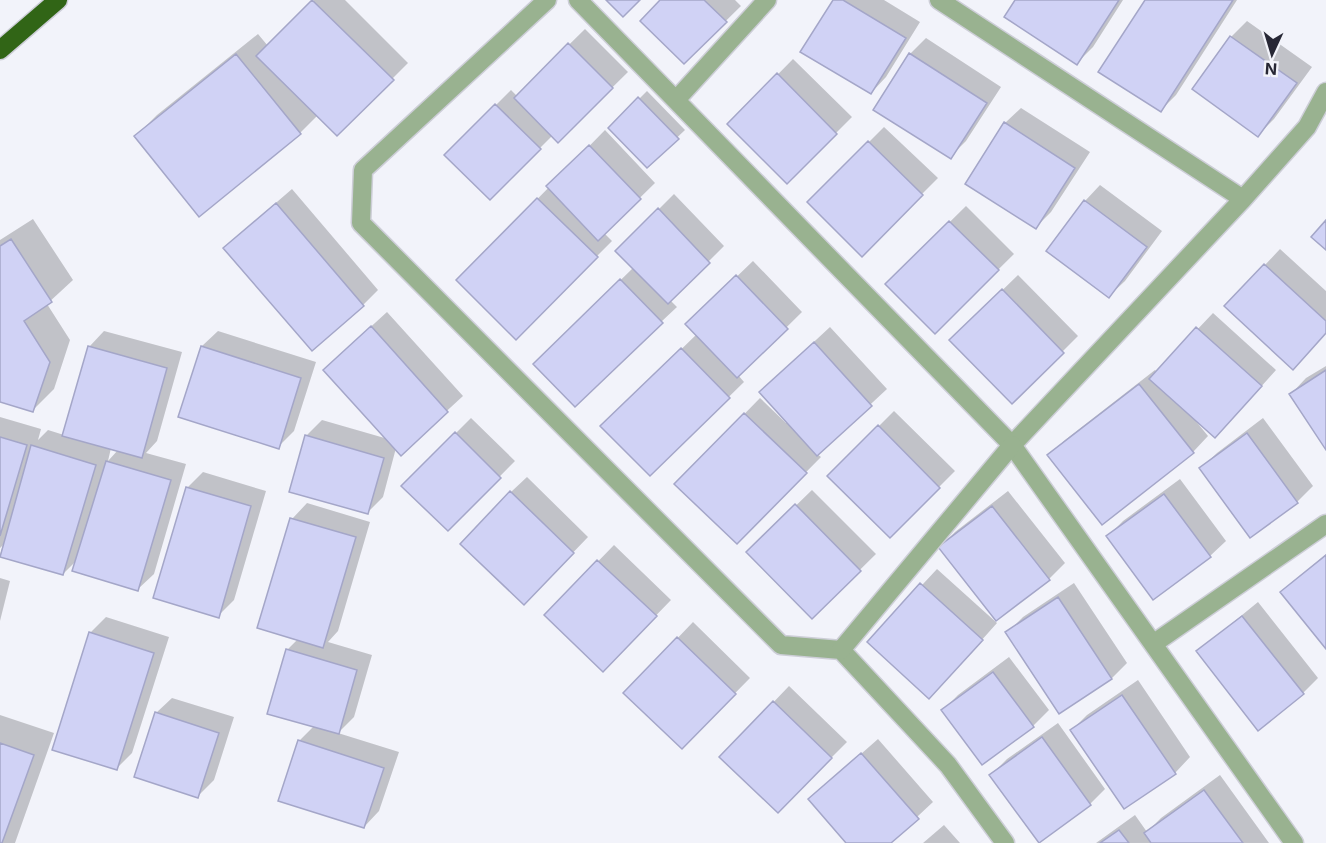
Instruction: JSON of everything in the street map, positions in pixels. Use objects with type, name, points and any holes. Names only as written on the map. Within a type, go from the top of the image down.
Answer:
[{"type":"highway","points":[[0,50],[58,0]]},
{"type":"street","points":[[547,0],[363,170],[361,223],[781,645],[841,650],[948,765],[1005,843]]},
{"type":"street","points":[[578,0],[1012,445],[1294,843]]},
{"type":"street","points":[[676,100],[767,0]]},
{"type":"street","points":[[939,0],[1243,199]]},
{"type":"street","points":[[841,650],[1012,445],[1243,199],[1307,126],[1326,92]]},
{"type":"street","points":[[1153,644],[1326,525]]},
{"type":"building","points":[[312,0],[394,80],[337,136],[256,56]]},
{"type":"building","points":[[606,0],[640,0],[623,17]]},
{"type":"building","points":[[660,0],[704,0],[727,22],[684,64],[640,21]]},
{"type":"building","points":[[833,0],[843,0],[906,38],[871,94],[800,52]]},
{"type":"building","points":[[1015,0],[1119,0],[1077,65],[1004,17]]},
{"type":"building","points":[[1145,0],[1233,0],[1161,112],[1098,72]]},
{"type":"building","points":[[1230,36],[1297,83],[1258,137],[1192,89]]},
{"type":"building","points":[[568,43],[613,88],[558,143],[514,98]]},
{"type":"building","points":[[909,53],[987,103],[951,159],[873,110]]},
{"type":"building","points":[[236,54],[301,134],[199,217],[134,136]]},
{"type":"building","points":[[777,73],[837,134],[787,184],[727,124]]},
{"type":"building","points":[[638,97],[679,139],[647,168],[608,128]]},
{"type":"building","points":[[495,104],[541,149],[490,200],[444,155]]},
{"type":"building","points":[[1004,122],[1075,168],[1036,229],[965,184]]},
{"type":"building","points":[[868,141],[923,195],[862,257],[807,202]]},
{"type":"building","points":[[589,145],[641,199],[598,241],[546,186]]},
{"type":"building","points":[[537,198],[598,257],[516,340],[456,280]]},
{"type":"building","points":[[1084,200],[1147,247],[1109,298],[1046,251]]},
{"type":"building","points":[[276,203],[364,306],[312,351],[223,248]]},
{"type":"building","points":[[658,208],[710,263],[668,304],[615,251]]},
{"type":"building","points":[[1326,220],[1326,250],[1311,237]]},
{"type":"building","points":[[949,221],[999,270],[935,334],[885,284]]},
{"type":"building","points":[[11,239],[52,302],[24,321],[50,362],[33,412],[0,402],[0,246]]},
{"type":"building","points":[[1264,264],[1326,321],[1326,333],[1293,370],[1224,306]]},
{"type":"building","points":[[736,275],[788,329],[737,378],[685,324]]},
{"type":"building","points":[[620,279],[663,323],[575,407],[533,364]]},
{"type":"building","points":[[1002,289],[1064,353],[1012,404],[949,340]]},
{"type":"building","points":[[371,326],[448,412],[401,456],[323,370]]},
{"type":"building","points":[[1196,327],[1262,386],[1215,438],[1149,379]]},
{"type":"building","points":[[814,342],[872,406],[817,456],[759,392]]},
{"type":"building","points":[[88,346],[167,368],[142,458],[62,436]]},
{"type":"building","points":[[201,346],[301,378],[279,449],[178,417]]},
{"type":"building","points":[[681,348],[730,398],[650,476],[600,426]]},
{"type":"building","points":[[1326,370],[1326,450],[1289,394]]},
{"type":"building","points":[[1139,384],[1194,453],[1102,525],[1047,455]]},
{"type":"building","points":[[744,413],[807,473],[737,544],[674,484]]},
{"type":"building","points":[[878,425],[940,488],[890,538],[827,476]]},
{"type":"building","points":[[455,432],[501,478],[448,531],[401,486]]},
{"type":"building","points":[[1247,433],[1298,503],[1250,538],[1199,468]]},
{"type":"building","points":[[305,435],[384,458],[368,514],[289,492]]},
{"type":"building","points":[[0,437],[27,445],[0,536]]},
{"type":"building","points":[[31,445],[96,465],[63,575],[0,557]]},
{"type":"building","points":[[106,461],[171,480],[138,591],[72,571]]},
{"type":"building","points":[[186,487],[251,506],[219,618],[153,598]]},
{"type":"building","points":[[510,491],[574,553],[524,605],[460,544]]},
{"type":"building","points":[[1164,494],[1211,557],[1153,600],[1106,536]]},
{"type":"building","points":[[795,504],[861,571],[812,619],[746,552]]},
{"type":"building","points":[[992,506],[1050,580],[996,621],[938,547]]},
{"type":"building","points":[[290,518],[356,537],[323,648],[257,628]]},
{"type":"building","points":[[1326,555],[1326,649],[1280,592]]},
{"type":"building","points":[[597,560],[657,616],[603,672],[544,615]]},
{"type":"building","points":[[920,583],[983,640],[929,699],[867,642]]},
{"type":"building","points":[[1058,597],[1112,679],[1059,714],[1005,632]]},
{"type":"building","points":[[1242,616],[1304,694],[1258,731],[1196,651]]},
{"type":"building","points":[[89,632],[154,653],[117,770],[52,750]]},
{"type":"building","points":[[677,637],[736,694],[682,749],[623,693]]},
{"type":"building","points":[[286,649],[357,670],[339,734],[267,714]]},
{"type":"building","points":[[993,672],[1034,727],[982,765],[941,710]]},
{"type":"building","points":[[1122,695],[1176,774],[1124,809],[1070,730]]},
{"type":"building","points":[[773,701],[832,758],[778,813],[719,757]]},
{"type":"building","points":[[155,712],[219,733],[198,798],[134,777]]},
{"type":"building","points":[[1042,737],[1091,805],[1039,843],[989,775]]},
{"type":"building","points":[[298,740],[384,768],[364,828],[278,801]]},
{"type":"building","points":[[0,743],[34,755],[2,843],[0,843]]},
{"type":"building","points":[[861,753],[919,819],[891,843],[846,843],[808,799]]},
{"type":"building","points":[[1204,790],[1243,843],[1151,843],[1144,833]]},
{"type":"building","points":[[1119,830],[1129,843],[1100,843]]}]
